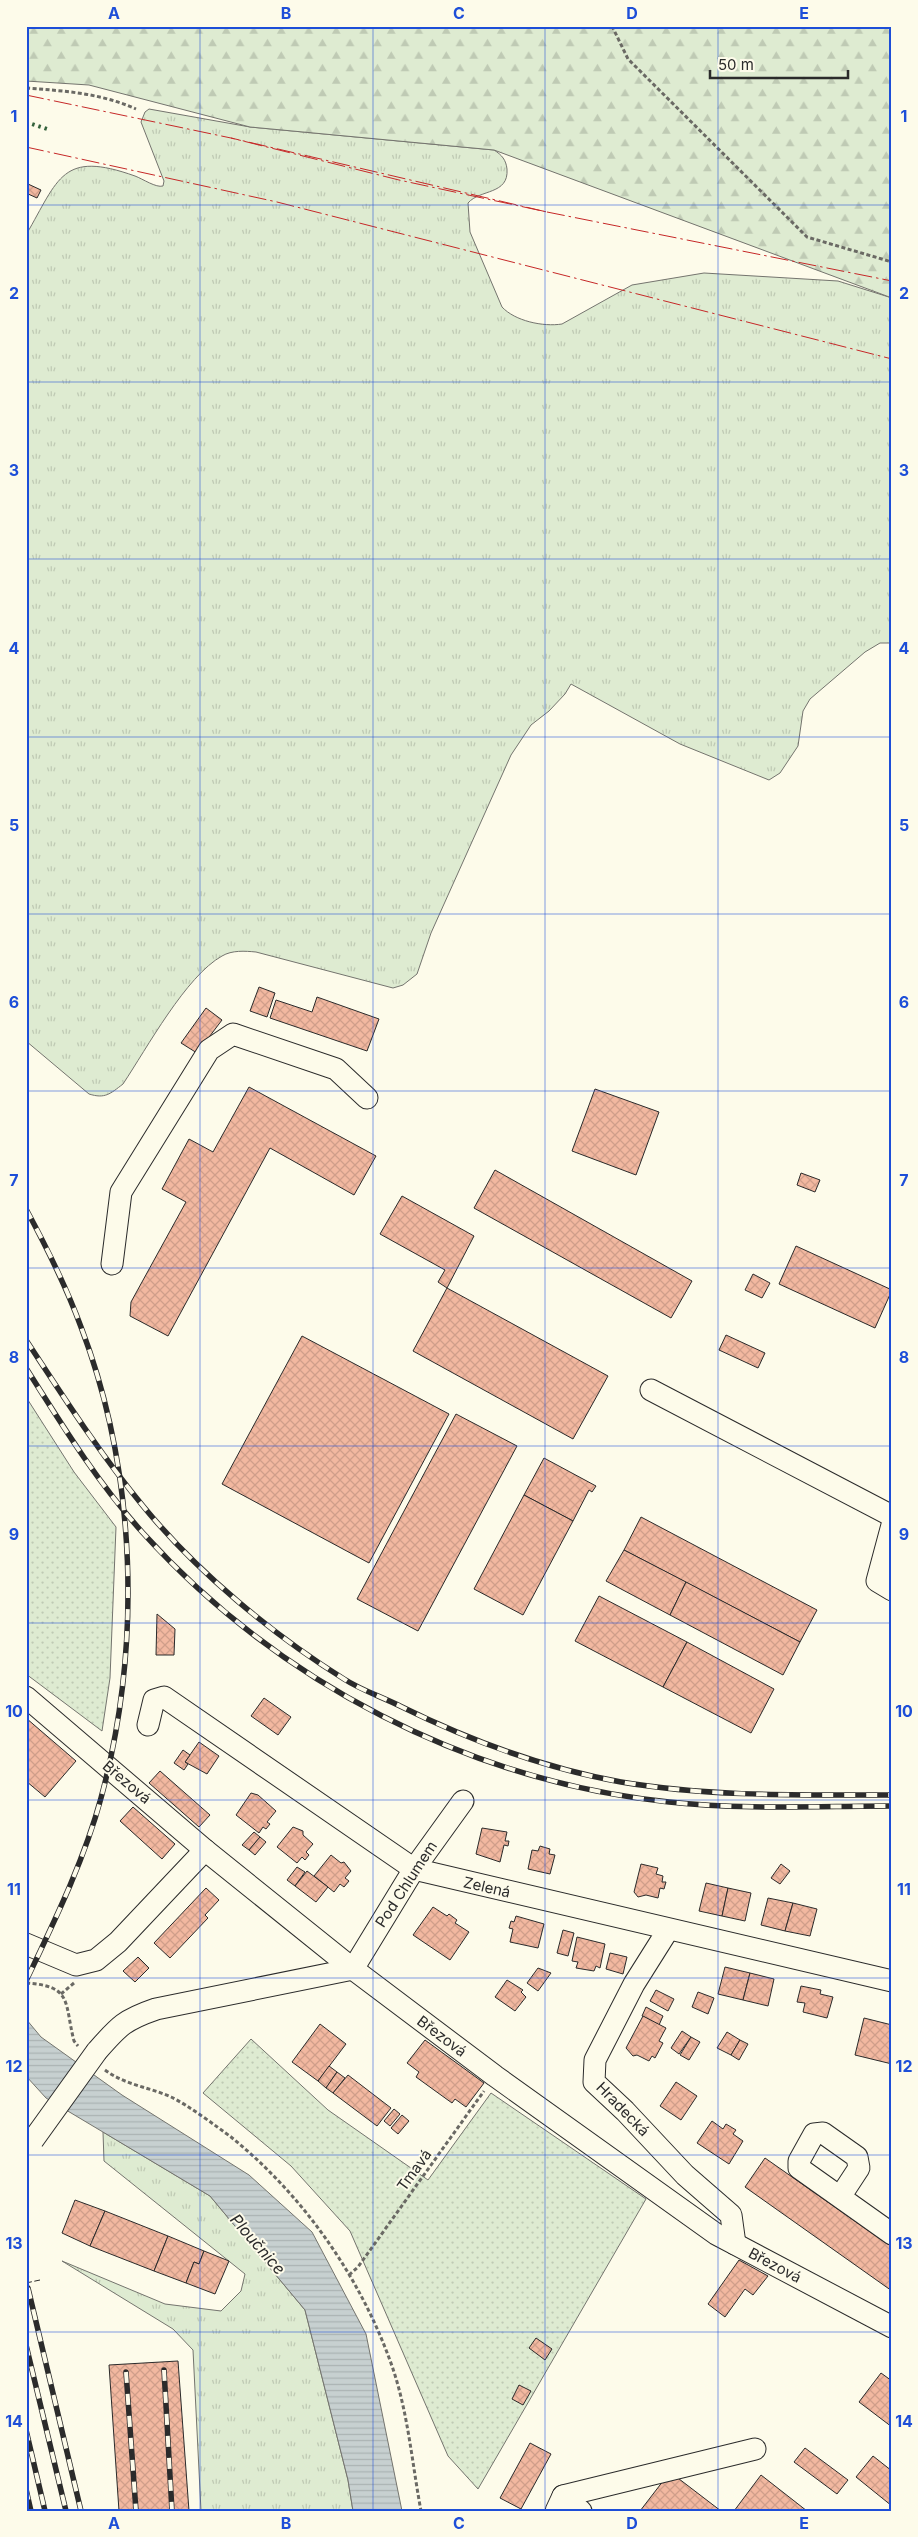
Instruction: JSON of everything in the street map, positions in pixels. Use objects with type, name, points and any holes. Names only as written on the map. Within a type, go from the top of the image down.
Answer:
[{"type":"street","points":[[112,1264],[121,1192],[209,1050],[233,1034],[336,1069],[367,1098]]},
{"type":"street","points":[[651,1390],[892,1516]]},
{"type":"street","points":[[892,1525],[877,1581],[892,1590]]},
{"type":"street","name":"Březová","points":[[26,1697],[205,1850],[353,1969],[495,2076],[716,2234],[892,2327]]},
{"type":"street","name":"Zelená","points":[[148,1725],[154,1700],[164,1697],[414,1869],[892,1981]]},
{"type":"street","name":"Pod Chlumem","points":[[353,1969],[414,1869],[463,1801]]},
{"type":"street","points":[[26,1944],[76,1965],[96,1960],[118,1942],[205,1850]]},
{"type":"street","name":"Hradecká","points":[[668,1930],[634,1984],[595,2060],[594,2082],[625,2111],[685,2175],[731,2215],[736,2244]]},
{"type":"street","points":[[29,2145],[92,2054],[118,2026],[156,2009],[353,1969]]},
{"type":"street","points":[[840,2197],[892,2234]]},
{"type":"street","points":[[559,2503],[755,2449]]},
{"type":"street","points":[[559,2503],[581,2511]]},
{"type":"path","points":[[612,26],[628,60],[807,237],[892,262]]},
{"type":"path","points":[[26,88],[81,92],[114,99],[136,109]]},
{"type":"path","points":[[26,1983],[46,1984],[58,1989],[65,1999],[74,2041],[92,2054],[113,2076],[142,2088],[172,2097],[231,2137],[289,2193],[331,2244],[372,2319],[392,2367],[421,2511]]},
{"type":"path","name":"Tmavá","points":[[349,2275],[358,2267],[495,2076]]},
{"type":"green space","points":[[26,26],[892,26],[892,298],[494,150],[250,127],[89,85],[26,81]]},
{"type":"green space","points":[[149,109],[250,127],[494,150],[505,160],[506,177],[499,187],[479,195],[468,203],[470,232],[502,307],[514,316],[530,322],[546,325],[562,324],[632,285],[704,273],[838,281],[892,298],[892,643],[880,643],[865,652],[810,699],[803,711],[798,746],[780,773],[769,780],[680,744],[571,684],[565,694],[549,711],[531,725],[511,755],[431,933],[417,974],[403,985],[393,988],[256,952],[239,951],[226,954],[208,966],[181,996],[123,1084],[111,1093],[99,1096],[89,1094],[26,1041],[26,235],[56,184],[66,174],[77,168],[92,166],[111,169],[135,176],[157,186],[163,186],[164,181],[141,122],[145,112]]},
{"type":"green space","points":[[26,1397],[74,1472],[116,1527],[110,1678],[102,1731],[26,1674]]},
{"type":"green space","points":[[251,2039],[328,2110],[428,2180],[491,2093],[646,2199],[478,2489],[448,2456],[350,2231],[291,2166],[203,2093]]},
{"type":"green space","points":[[103,2132],[210,2196],[305,2310],[348,2480],[353,2511],[201,2511],[193,2350],[173,2329],[62,2261],[165,2304],[221,2311],[241,2291],[245,2274],[104,2161]]},
{"type":"water","name":"Ploučnice","points":[[26,2019],[41,2037],[122,2095],[249,2175],[312,2232],[366,2334],[402,2511],[353,2511],[348,2480],[305,2310],[210,2196],[46,2098],[26,2076]]},
{"type":"building","points":[[28,184],[41,190],[37,198],[26,193]]},
{"type":"building","points":[[259,987],[275,993],[267,1017],[250,1011]]},
{"type":"building","points":[[317,997],[379,1019],[367,1051],[270,1018],[276,1000],[312,1012]]},
{"type":"building","points":[[206,1008],[222,1020],[197,1053],[181,1043]]},
{"type":"building","points":[[249,1087],[376,1156],[354,1195],[270,1148],[168,1336],[130,1316],[131,1302],[186,1202],[162,1189],[189,1139],[213,1152]]},
{"type":"building","points":[[595,1089],[659,1112],[636,1175],[572,1151]]},
{"type":"building","points":[[495,1170],[692,1281],[671,1318],[474,1208]]},
{"type":"building","points":[[801,1173],[820,1180],[815,1192],[797,1185]]},
{"type":"building","points":[[402,1196],[474,1236],[447,1288],[438,1282],[445,1270],[380,1234]]},
{"type":"building","points":[[796,1246],[892,1290],[875,1328],[779,1284]]},
{"type":"building","points":[[753,1274],[770,1283],[762,1298],[745,1290]]},
{"type":"building","points":[[447,1288],[608,1376],[573,1439],[413,1351]]},
{"type":"building","points":[[726,1335],[765,1353],[758,1368],[719,1350]]},
{"type":"building","points":[[302,1336],[449,1414],[369,1563],[222,1484]]},
{"type":"building","points":[[456,1414],[517,1446],[418,1631],[357,1599]]},
{"type":"building","points":[[544,1458],[596,1486],[592,1492],[589,1490],[573,1521],[524,1495]]},
{"type":"building","points":[[524,1495],[573,1521],[523,1615],[474,1589]]},
{"type":"building","points":[[641,1517],[817,1610],[800,1642],[624,1550]]},
{"type":"building","points":[[624,1550],[686,1582],[670,1615],[606,1581]]},
{"type":"building","points":[[686,1582],[800,1642],[783,1675],[670,1615]]},
{"type":"building","points":[[599,1596],[687,1642],[663,1687],[575,1641]]},
{"type":"building","points":[[157,1614],[175,1629],[174,1655],[156,1655]]},
{"type":"building","points":[[687,1642],[774,1689],[751,1733],[663,1687]]},
{"type":"building","points":[[264,1698],[291,1717],[278,1735],[251,1716]]},
{"type":"building","points":[[26,1718],[76,1761],[45,1797],[26,1781]]},
{"type":"building","points":[[199,1742],[219,1756],[207,1774],[185,1762]]},
{"type":"building","points":[[183,1750],[190,1755],[185,1762],[188,1764],[184,1770],[174,1763]]},
{"type":"building","points":[[160,1771],[210,1815],[199,1827],[149,1783]]},
{"type":"building","points":[[251,1793],[258,1795],[276,1811],[267,1822],[270,1824],[266,1829],[263,1827],[259,1833],[236,1815]]},
{"type":"building","points":[[133,1807],[175,1844],[162,1859],[120,1821]]},
{"type":"building","points":[[293,1827],[303,1831],[303,1835],[313,1844],[306,1852],[309,1855],[305,1860],[302,1857],[297,1863],[277,1847]]},
{"type":"building","points":[[482,1828],[507,1832],[505,1841],[509,1841],[508,1846],[504,1845],[500,1862],[476,1854]]},
{"type":"building","points":[[254,1832],[260,1837],[249,1850],[242,1845]]},
{"type":"building","points":[[260,1837],[266,1842],[255,1855],[249,1850]]},
{"type":"building","points":[[540,1846],[550,1849],[549,1854],[555,1855],[550,1874],[528,1869],[532,1850],[538,1851]]},
{"type":"building","points":[[331,1855],[341,1863],[344,1862],[351,1871],[345,1878],[349,1881],[344,1887],[340,1884],[334,1892],[314,1876]]},
{"type":"building","points":[[641,1864],[658,1868],[656,1874],[663,1876],[662,1882],[666,1882],[664,1889],[660,1888],[658,1898],[646,1895],[638,1897],[634,1892]]},
{"type":"building","points":[[781,1864],[790,1871],[780,1884],[771,1878]]},
{"type":"building","points":[[297,1867],[305,1872],[295,1886],[287,1880]]},
{"type":"building","points":[[307,1871],[328,1887],[316,1902],[295,1886]]},
{"type":"building","points":[[706,1883],[728,1888],[722,1916],[699,1911]]},
{"type":"building","points":[[206,1888],[219,1900],[205,1915],[208,1918],[170,1958],[154,1943]]},
{"type":"building","points":[[728,1888],[751,1893],[745,1921],[722,1916]]},
{"type":"building","points":[[768,1898],[793,1903],[785,1931],[761,1925]]},
{"type":"building","points":[[793,1903],[817,1909],[810,1936],[785,1931]]},
{"type":"building","points":[[433,1907],[447,1916],[449,1914],[457,1920],[455,1923],[469,1932],[450,1960],[413,1935]]},
{"type":"building","points":[[516,1916],[544,1924],[538,1948],[510,1942],[513,1929],[509,1928],[511,1921],[514,1922]]},
{"type":"building","points":[[563,1930],[574,1933],[568,1956],[557,1953]]},
{"type":"building","points":[[577,1937],[605,1944],[600,1968],[596,1966],[594,1971],[576,1968],[578,1962],[572,1961]]},
{"type":"building","points":[[610,1953],[627,1957],[623,1974],[606,1969]]},
{"type":"building","points":[[138,1957],[149,1968],[135,1982],[123,1971]]},
{"type":"building","points":[[725,1967],[750,1973],[743,2000],[718,1994]]},
{"type":"building","points":[[538,1968],[551,1973],[538,1991],[527,1983]]},
{"type":"building","points":[[750,1973],[774,1979],[768,2006],[743,2000]]},
{"type":"building","points":[[507,1980],[523,1990],[521,1992],[526,1997],[515,2011],[495,1997]]},
{"type":"building","points":[[801,1986],[821,1990],[820,1994],[833,1997],[827,2018],[803,2012],[805,2003],[797,2002]]},
{"type":"building","points":[[656,1990],[674,1999],[668,2011],[650,2001]]},
{"type":"building","points":[[698,1992],[714,1998],[708,2014],[692,2007]]},
{"type":"building","points":[[646,2007],[663,2016],[659,2025],[642,2016]]},
{"type":"building","points":[[643,2016],[666,2028],[659,2041],[663,2043],[655,2058],[652,2056],[649,2061],[637,2055],[633,2056],[626,2048]]},
{"type":"building","points":[[864,2018],[892,2025],[892,2064],[855,2055]]},
{"type":"building","points":[[320,2024],[346,2044],[318,2081],[292,2062]]},
{"type":"building","points":[[682,2031],[691,2037],[679,2054],[671,2048]]},
{"type":"building","points":[[727,2032],[740,2040],[731,2055],[717,2048]]},
{"type":"building","points":[[691,2037],[700,2042],[689,2060],[680,2055]]},
{"type":"building","points":[[425,2040],[484,2083],[466,2107],[455,2099],[452,2103],[416,2077],[419,2072],[407,2063]]},
{"type":"building","points":[[740,2040],[748,2044],[739,2060],[731,2055]]},
{"type":"building","points":[[329,2066],[337,2072],[326,2088],[318,2081]]},
{"type":"building","points":[[337,2072],[345,2078],[333,2093],[326,2088]]},
{"type":"building","points":[[348,2075],[391,2108],[377,2126],[333,2093]]},
{"type":"building","points":[[676,2082],[697,2096],[681,2120],[660,2106]]},
{"type":"building","points":[[394,2109],[400,2114],[390,2126],[384,2121]]},
{"type":"building","points":[[402,2115],[409,2121],[398,2134],[391,2128]]},
{"type":"building","points":[[712,2121],[723,2129],[726,2124],[736,2130],[733,2134],[743,2141],[729,2164],[697,2143]]},
{"type":"building","points":[[765,2158],[892,2247],[892,2291],[745,2187]]},
{"type":"building","points":[[75,2200],[105,2211],[90,2246],[62,2233]]},
{"type":"building","points":[[105,2211],[168,2236],[154,2271],[90,2246]]},
{"type":"building","points":[[168,2236],[204,2251],[199,2264],[194,2262],[186,2283],[154,2271]]},
{"type":"building","points":[[204,2251],[229,2261],[215,2294],[186,2283],[194,2262],[199,2264]]},
{"type":"building","points":[[739,2260],[768,2276],[753,2295],[745,2289],[725,2317],[708,2304]]},
{"type":"building","points":[[536,2338],[552,2349],[545,2360],[529,2348]]},
{"type":"building","points":[[178,2361],[189,2511],[119,2511],[109,2365]]},
{"type":"building","points":[[881,2373],[892,2381],[892,2427],[859,2402]]},
{"type":"building","points":[[519,2385],[531,2391],[523,2405],[512,2399]]},
{"type":"building","points":[[530,2443],[551,2454],[521,2509],[500,2498]]},
{"type":"building","points":[[805,2448],[848,2480],[837,2494],[794,2462]]},
{"type":"building","points":[[873,2456],[892,2471],[892,2506],[856,2477]]},
{"type":"building","points":[[670,2472],[721,2511],[640,2511]]},
{"type":"building","points":[[761,2475],[807,2511],[734,2511]]},
{"type":"railway","points":[[26,1209],[69,1297],[100,1383],[114,1441],[123,1501],[127,1561],[127,1621],[123,1681],[114,1740],[101,1798],[77,1868],[58,1914],[26,1981]]},
{"type":"railway","points":[[26,1340],[112,1466],[164,1531],[211,1578],[263,1622],[357,1687],[454,1731],[508,1752],[564,1769],[621,1782],[722,1793],[892,1795]]},
{"type":"railway","points":[[26,1368],[110,1494],[143,1533],[196,1586],[254,1635],[316,1678],[381,1715],[450,1747],[521,1772],[594,1791],[669,1802],[725,1806],[892,1806]]},
{"type":"railway","points":[[28,2288],[81,2511]]},
{"type":"railway","points":[[26,2345],[66,2511]]},
{"type":"railway","points":[[164,2370],[172,2511]]},
{"type":"railway","points":[[126,2372],[136,2511]]},
{"type":"railway","points":[[26,2430],[45,2511]]},
{"type":"railway","points":[[26,2489],[31,2511]]},
{"type":"hedge","points":[[26,122],[50,130]]},
{"type":"fence","points":[[26,2283],[40,2280]]},
{"type":"power","points":[[26,95],[231,138],[547,212],[399,180],[231,138]]},
{"type":"power","points":[[26,147],[277,202],[892,359]]},
{"type":"power","points":[[547,212],[892,281]]}]
